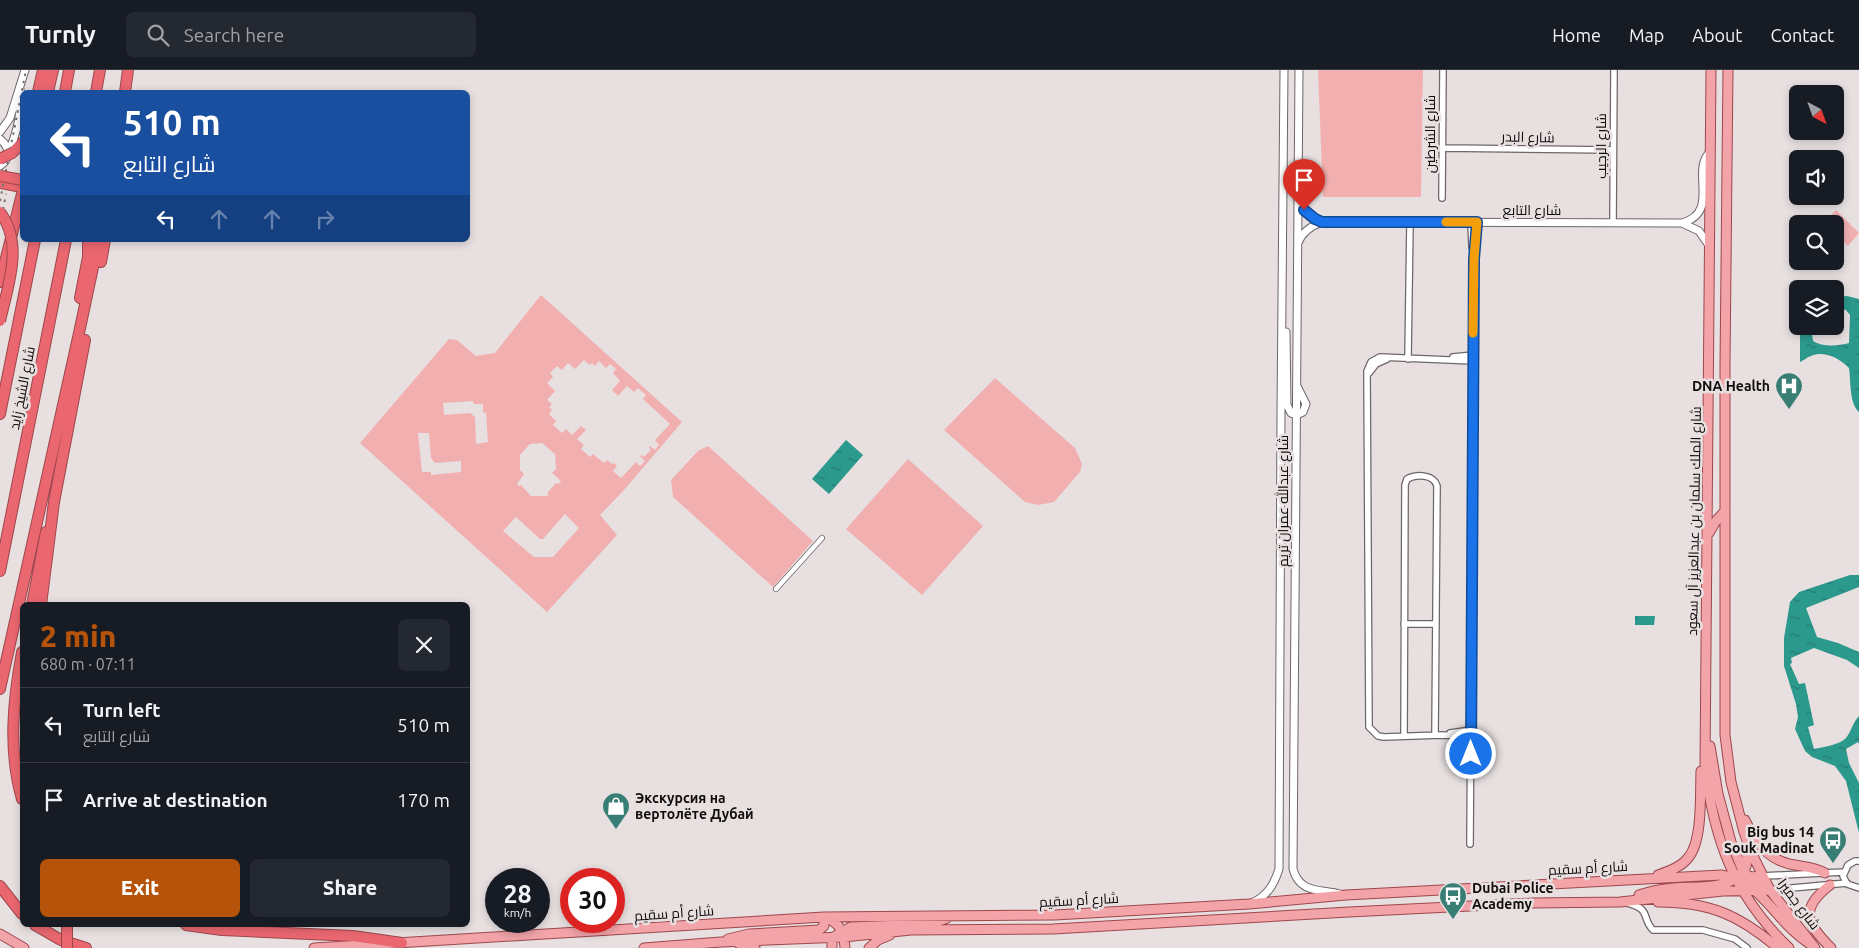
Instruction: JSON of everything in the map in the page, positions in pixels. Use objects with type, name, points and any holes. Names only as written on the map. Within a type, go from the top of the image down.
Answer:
[{"type":"highway","points":[[38,90],[43,70]]},
{"type":"highway","points":[[48,90],[53,70]]},
{"type":"highway","points":[[65,90],[69,70]]},
{"type":"highway","points":[[96,90],[100,70]]},
{"type":"highway","points":[[125,90],[128,70]]},
{"type":"highway","points":[[5,159],[20,145]]},
{"type":"highway","points":[[0,177],[20,180]]},
{"type":"highway","points":[[0,183],[20,187]]},
{"type":"highway","points":[[0,282],[20,202]]},
{"type":"highway","points":[[0,212],[10,229],[13,239],[13,250],[0,321]]},
{"type":"highway","name":"شارع الشيخ زايد","points":[[0,414],[35,242]]},
{"type":"highway","name":"شارع الشيخ زايد","points":[[0,571],[66,242]]},
{"type":"highway","points":[[76,332],[88,257],[88,242]]},
{"type":"highway","points":[[24,602],[40,524],[45,464],[95,258],[96,242]]},
{"type":"highway","points":[[33,602],[105,242]]},
{"type":"highway","points":[[0,689],[42,496]]},
{"type":"highway","points":[[41,602],[50,547],[54,502]]},
{"type":"highway","points":[[20,621],[10,681],[12,734],[20,790]]},
{"type":"highway","points":[[12,734],[14,696],[20,663]]},
{"type":"highway","points":[[0,886],[20,912]]},
{"type":"highway","points":[[38,927],[61,940],[86,948]]},
{"type":"highway","points":[[67,927],[67,948]]},
{"type":"highway","points":[[200,927],[222,930],[353,936],[402,943]]},
{"type":"main road","name":"شارع الملك سلمان بن عبدالعزيز آل سعود","points":[[1711,70],[1705,764],[1708,796],[1714,821],[1736,878]]},
{"type":"main road","points":[[1620,902],[1652,891],[1722,884],[1746,874],[1762,876],[1744,832],[1729,768],[1725,735],[1728,70]]},
{"type":"main road","points":[[1707,539],[1716,520],[1725,511]]},
{"type":"main road","points":[[1705,703],[1718,794],[1731,842],[1746,874],[1761,886],[1770,890]]},
{"type":"main road","points":[[1644,879],[1670,871],[1682,864],[1690,856],[1695,846],[1698,825],[1705,703]]},
{"type":"main road","points":[[1737,804],[1754,839],[1770,856],[1788,864],[1809,866],[1825,873]]},
{"type":"main road","points":[[1744,832],[1747,863],[1746,874]]},
{"type":"main road","name":"شارع أم سقيم","points":[[314,948],[824,918],[1055,915],[1248,904],[1346,895],[1721,875],[1736,878]]},
{"type":"main road","name":"شارع جميرا","points":[[1762,876],[1770,890],[1813,946]]},
{"type":"main road","points":[[1736,878],[1758,914],[1789,948]]},
{"type":"main road","points":[[1736,878],[1755,890],[1793,931],[1813,946]]},
{"type":"main road","points":[[1830,885],[1816,896],[1810,914],[1810,923],[1814,931],[1831,948]]},
{"type":"main road","name":"شارع أم سقيم","points":[[644,948],[720,942],[832,938],[848,933],[911,930],[1053,929],[1358,911],[1534,903],[1620,902],[1742,890],[1770,890]]},
{"type":"main road","points":[[1620,902],[1679,902],[1698,904],[1738,919],[1757,930],[1778,948]]},
{"type":"main road","points":[[1758,914],[1758,908],[1761,905],[1768,905]]},
{"type":"main road","points":[[720,942],[749,934],[819,930],[824,926],[824,918],[836,923],[848,933],[931,924],[950,916]]},
{"type":"main road","points":[[869,948],[883,938],[911,930]]},
{"type":"main road","points":[[845,948],[848,933]]},
{"type":"main road","points":[[0,934],[24,948]]},
{"type":"main road","points":[[832,938],[832,948]]},
{"type":"main road","points":[[735,942],[746,947],[755,948]]},
{"type":"street","points":[[0,132],[10,118],[25,70]]},
{"type":"street","name":"شارع عبدالله عمران تريم","points":[[1248,904],[1260,899],[1269,891],[1276,881],[1279,869],[1284,70]]},
{"type":"street","name":"شارع عبدالله عمران تريم","points":[[1299,70],[1293,869],[1295,876],[1306,888],[1346,895]]},
{"type":"street","name":"شارع الشرطين","points":[[1442,70],[1442,198]]},
{"type":"street","name":"شارع الرجيب","points":[[1613,223],[1614,70]]},
{"type":"street","points":[[0,177],[20,118],[20,88]]},
{"type":"street","points":[[0,139],[6,145],[5,159]]},
{"type":"street","name":"شارع البدر","points":[[1442,148],[1613,150]]},
{"type":"street","points":[[1682,223],[1693,219],[1702,205],[1703,163],[1710,152]]},
{"type":"street","points":[[1298,197],[1304,210],[1322,222]]},
{"type":"street","points":[[1297,246],[1304,233],[1315,224],[1322,222]]},
{"type":"street","name":"شارع التابع","points":[[1322,222],[1682,223]]},
{"type":"street","points":[[1408,359],[1410,222]]},
{"type":"street","points":[[1470,844],[1474,222]]},
{"type":"street","points":[[1682,223],[1699,231],[1710,248]]},
{"type":"street","points":[[1282,317],[1287,344],[1288,405],[1291,413],[1296,415]]},
{"type":"street","points":[[1471,734],[1378,736],[1369,727],[1368,366],[1380,357],[1391,359],[1473,358]]},
{"type":"street","points":[[1404,736],[1405,482],[1409,477],[1433,478],[1437,486],[1436,624],[1438,735]]},
{"type":"street","points":[[776,589],[822,538]]},
{"type":"street","points":[[1404,624],[1436,624]]},
{"type":"street","points":[[1844,872],[1851,862],[1859,861]]},
{"type":"street","points":[[1762,876],[1844,872]]},
{"type":"street","points":[[1844,872],[1847,883],[1859,888]]},
{"type":"street","name":"شارع أم سقيم","points":[[1770,890],[1847,883]]},
{"type":"street","points":[[1620,902],[1635,905],[1643,910],[1650,928],[1653,930],[1702,930],[1730,937],[1739,941],[1747,948]]},
{"type":"shaded area","points":[[1318,70],[1423,70],[1421,197],[1323,197]]},
{"type":"shaded area","points":[[1836,210],[1841,215],[1831,215]]},
{"type":"shaded area","points":[[1844,218],[1859,233],[1848,246],[1844,242]]},
{"type":"shaded area","points":[[541,295],[682,422],[600,515],[617,535],[547,612],[360,443],[449,339],[457,340],[476,356],[495,353]],"holes":[[[584,360],[590,365],[592,363],[595,366],[599,361],[606,368],[610,364],[616,369],[613,373],[620,381],[612,390],[618,396],[627,386],[634,392],[638,388],[646,395],[643,399],[670,424],[655,440],[659,445],[655,450],[650,446],[651,450],[644,457],[640,456],[645,461],[640,466],[636,462],[621,478],[613,471],[617,466],[614,463],[612,464],[607,460],[604,463],[593,454],[590,457],[581,449],[584,445],[577,439],[586,430],[581,426],[572,435],[566,429],[562,433],[553,425],[556,421],[549,414],[552,410],[549,407],[552,404],[547,400],[555,391],[547,383],[553,377],[550,373],[557,366],[562,370],[568,363],[575,369]],[[473,401],[474,404],[483,404],[483,413],[486,412],[488,442],[476,444],[475,417],[470,413],[444,415],[443,403]],[[418,433],[429,433],[431,458],[435,463],[461,461],[461,472],[431,475],[431,472],[422,472]],[[542,443],[555,454],[556,469],[552,473],[561,481],[558,484],[556,483],[547,493],[549,495],[531,496],[521,485],[517,484],[524,474],[520,470],[520,455],[530,444]],[[565,514],[579,528],[553,557],[534,557],[503,531],[516,517],[540,539],[543,539]]]},
{"type":"shaded area","points":[[995,378],[1075,448],[1082,464],[1080,472],[1054,502],[1038,505],[1025,502],[944,430]]},
{"type":"shaded area","points":[[708,446],[813,541],[773,587],[673,497],[671,480],[698,451]]},
{"type":"shaded area","points":[[908,459],[983,526],[922,595],[846,529]]},
{"type":"water","points":[[1844,296],[1859,299],[1859,412],[1851,392],[1849,368],[1832,356],[1822,354],[1810,356],[1800,362],[1800,335],[1812,335],[1813,341],[1821,344],[1840,345],[1849,343],[1850,315],[1844,310]]},
{"type":"water","points":[[846,440],[863,455],[829,494],[812,479]]},
{"type":"water","points":[[1850,575],[1859,575],[1859,587],[1806,608],[1817,637],[1859,652],[1859,668],[1847,660],[1814,648],[1791,658],[1792,663],[1790,664],[1799,684],[1805,683],[1814,725],[1808,727],[1814,749],[1831,745],[1846,738],[1859,716],[1859,744],[1858,742],[1846,749],[1849,763],[1859,783],[1859,833],[1846,781],[1835,766],[1812,757],[1805,751],[1795,729],[1798,717],[1796,704],[1784,666],[1784,638],[1790,602],[1799,592]]},
{"type":"water","points":[[1635,616],[1655,616],[1654,625],[1635,625]]},
{"type":"railway","points":[[22,90],[26,70]]},
{"type":"railway","points":[[0,201],[20,100]]},
{"type":"railway","points":[[0,224],[6,194]]},
{"type":"slow traffic","points":[[1446,222],[1477,222],[1474,259],[1473,333]]},
{"type":"place","name":"DNA Health","points":[[1789,410]]},
{"type":"place","name":"Экскурсия на вертолёте Дубай","points":[[616,830]]},
{"type":"place","name":"Big bus 14 Souk Madinat","points":[[1833,864]]},
{"type":"place","name":"Dubai Police Academy","points":[[1453,920]]},
{"type":"route","points":[[1304,210],[1309,216],[1322,222],[1477,222],[1474,259],[1471,754]]}]
